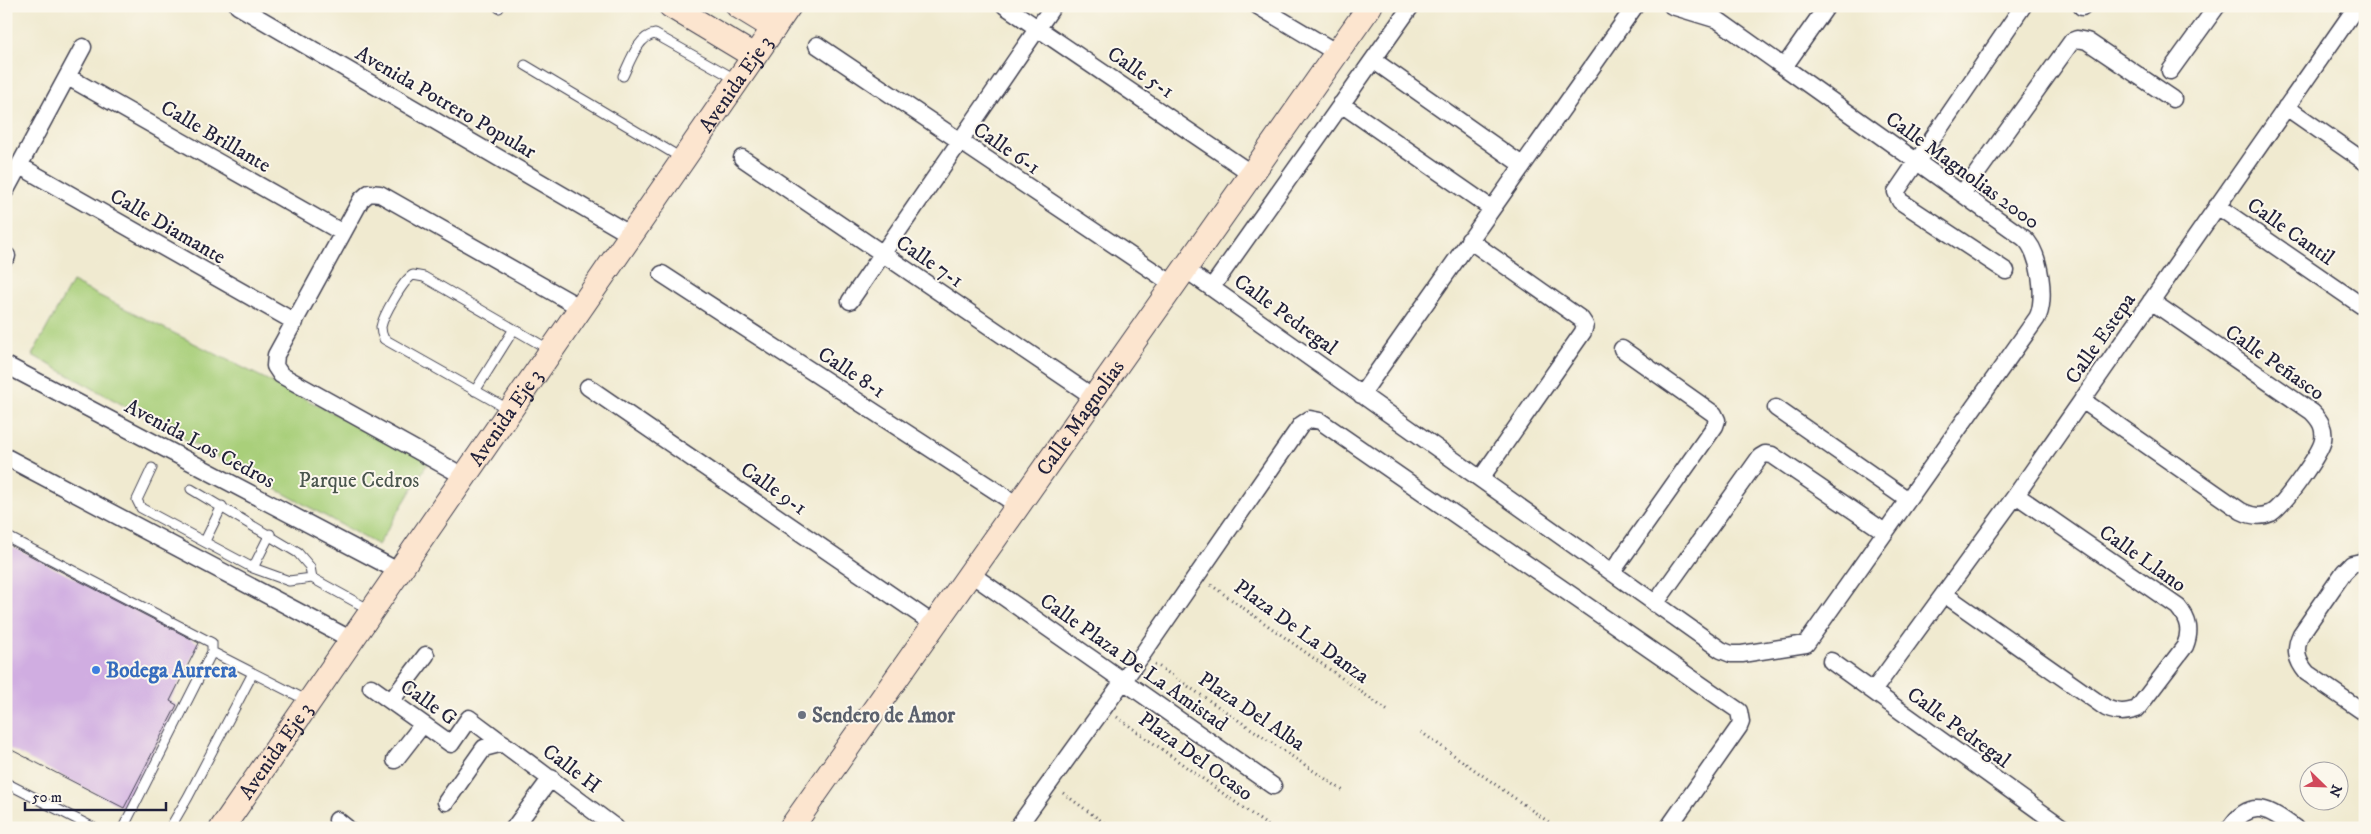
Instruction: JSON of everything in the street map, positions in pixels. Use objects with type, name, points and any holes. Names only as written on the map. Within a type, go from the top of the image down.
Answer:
[{"type":"street","name":"Avenida Potrero Popular","points":[[238,6],[631,235]]},
{"type":"street","points":[[671,6],[754,56]]},
{"type":"street","points":[[738,6],[774,28]]},
{"type":"street","name":"Avenida Eje 3","points":[[222,828],[789,6]]},
{"type":"street","name":"Calle 5-1","points":[[1006,6],[1252,174]]},
{"type":"street","points":[[850,301],[958,141],[1053,6]]},
{"type":"street","points":[[1258,6],[1337,53]]},
{"type":"street","name":"Calle Magnolias","points":[[791,828],[972,574],[1370,6]]},
{"type":"street","points":[[1212,287],[1411,6]]},
{"type":"street","points":[[1361,395],[1635,6]]},
{"type":"street","name":"Calle Magnolias 2000","points":[[1655,604],[1721,650],[1731,654],[1806,644],[2037,318],[2042,308],[2036,257],[2032,246],[2024,238],[1718,20],[1672,6]]},
{"type":"street","points":[[1784,67],[1827,6]]},
{"type":"street","points":[[2006,271],[1897,199],[1897,189],[2022,6]]},
{"type":"street","points":[[2170,71],[2217,6]]},
{"type":"street","points":[[2358,6],[2365,11]]},
{"type":"street","name":"Calle Estepa","points":[[1873,691],[2016,495],[2358,6]]},
{"type":"street","points":[[1962,194],[2072,41],[2077,38],[2087,41],[2172,99]]},
{"type":"street","name":"Calle 6-1","points":[[817,45],[958,141],[1180,277]]},
{"type":"street","points":[[6,190],[83,47]]},
{"type":"street","points":[[1373,60],[1522,165]]},
{"type":"street","name":"Calle Brillante","points":[[68,76],[343,233]]},
{"type":"street","points":[[1341,104],[1491,208]]},
{"type":"street","points":[[2286,107],[2365,162]]},
{"type":"street","name":"Calle 7-1","points":[[742,158],[882,255],[1095,398]]},
{"type":"street","name":"Calle Diamante","points":[[20,166],[295,322]]},
{"type":"street","points":[[465,477],[282,374],[275,366],[276,356],[361,200],[369,193],[380,194],[581,308]]},
{"type":"street","name":"Calle Cantil","points":[[2217,206],[2365,308]]},
{"type":"street","points":[[1469,240],[1582,319],[1585,325],[1584,332],[1481,478]]},
{"type":"street","name":"Calle 8-1","points":[[662,274],[1019,506]]},
{"type":"street","name":"Calle Pedregal","points":[[1180,277],[1212,287],[1612,572]]},
{"type":"street","name":"Calle Peñasco","points":[[2082,400],[2241,511],[2251,515],[2262,516],[2272,512],[2280,505],[2318,452],[2323,442],[2323,431],[2320,420],[2312,412],[2151,301]]},
{"type":"street","points":[[1622,349],[1714,414],[1717,420],[1715,426],[1612,572],[1655,604],[1760,457],[1765,454],[1772,455],[1885,532]]},
{"type":"street","name":"Avenida Los Cedros","points":[[6,365],[400,572]]},
{"type":"street","name":"Calle 9-1","points":[[588,387],[935,625]]},
{"type":"street","points":[[1776,408],[1908,500]]},
{"type":"street","points":[[1017,828],[1198,576],[1300,425],[1310,419],[1320,421],[1739,711],[1741,716],[1739,727],[1668,828]]},
{"type":"street","points":[[6,457],[352,640]]},
{"type":"street","name":"Calle Llano","points":[[1944,594],[2106,708],[2116,713],[2127,713],[2137,709],[2184,646],[2189,636],[2189,625],[2185,615],[2178,607],[2016,495]]},
{"type":"street","points":[[2364,560],[2352,564],[2344,572],[2301,634],[2296,644],[2296,655],[2300,665],[2308,673],[2365,713]]},
{"type":"street","name":"Calle Plaza De La Amistad","points":[[972,574],[1273,786]]},
{"type":"street","points":[[391,701],[426,655]]},
{"type":"street","name":"Calle Pedregal","points":[[1831,661],[2063,828]]},
{"type":"street","name":"Calle G","points":[[371,687],[451,744],[468,718],[503,743]]},
{"type":"street","points":[[395,760],[423,724]]},
{"type":"street","points":[[446,802],[484,748],[503,743]]},
{"type":"street","name":"Calle H","points":[[503,743],[551,778],[599,823],[616,828]]},
{"type":"street","points":[[514,828],[551,778]]},
{"type":"street","points":[[2230,828],[2243,813],[2253,808],[2265,808],[2295,828]]},
{"type":"lane","points":[[623,76],[641,42],[650,35],[655,34],[738,80]]},
{"type":"lane","points":[[525,64],[683,159]]},
{"type":"lane","points":[[510,411],[384,339],[381,334],[382,324],[404,282],[413,275],[424,277],[552,351]]},
{"type":"lane","points":[[475,391],[514,328]]},
{"type":"lane","points":[[152,468],[138,497],[139,506],[253,568],[289,581],[312,578],[372,612]]},
{"type":"lane","points":[[191,489],[270,534],[304,557],[310,567],[312,578]]},
{"type":"lane","points":[[205,541],[222,506]]},
{"type":"lane","points":[[253,568],[270,534]]},
{"type":"lane","points":[[6,536],[209,640],[213,645],[212,652],[123,828]]},
{"type":"lane","points":[[212,652],[309,702]]},
{"type":"lane","points":[[170,828],[253,673]]},
{"type":"lane","points":[[6,783],[94,828]]},
{"type":"path","name":"Plaza De La Danza","points":[[1198,576],[1388,711]]},
{"type":"path","name":"Plaza Del Alba","points":[[1142,655],[1346,792]]},
{"type":"path","name":"Plaza Del Ocaso","points":[[1104,708],[1271,828]]},
{"type":"path","points":[[1421,732],[1557,828]]},
{"type":"path","points":[[1049,783],[1111,828]]},
{"type":"green space","name":"Parque Cedros","points":[[72,282],[429,461],[378,545],[32,355]]},
{"type":"building","name":"Bodega Aurrera","points":[[6,543],[199,643],[170,701],[177,705],[124,808],[6,747]]},
{"type":"place","name":"Bodega Aurrera","points":[[96,670]]},
{"type":"place","name":"Sendero de Amor","points":[[802,715]]}]
